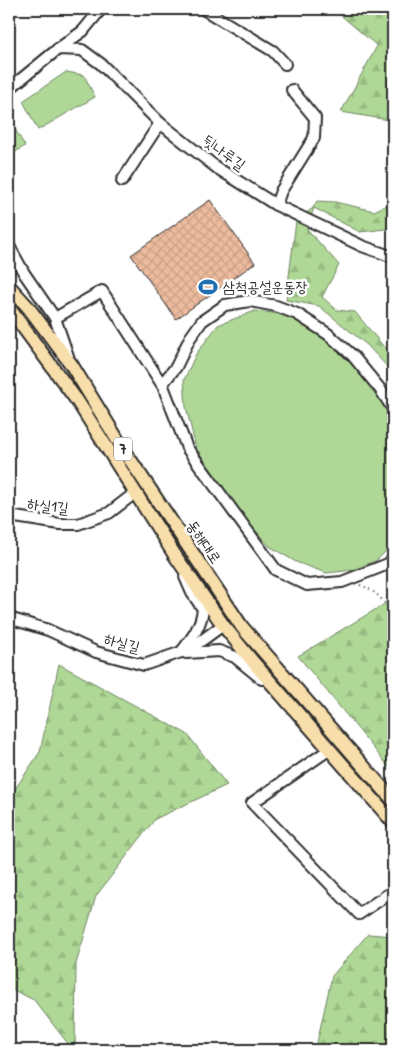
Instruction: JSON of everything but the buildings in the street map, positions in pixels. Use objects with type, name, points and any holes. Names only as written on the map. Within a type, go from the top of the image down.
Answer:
[{"type":"main road","name":"동해대로","points":[[9,286],[28,307],[71,364],[124,452],[233,616],[393,800]]},
{"type":"main road","name":"동해대로","points":[[9,308],[78,402],[176,558],[222,624],[393,822]]},
{"type":"main road","points":[[222,624],[233,616]]},
{"type":"street","points":[[9,89],[83,31],[101,9]]},
{"type":"street","points":[[203,9],[273,51],[286,64]]},
{"type":"street","name":"뒷나루길","points":[[58,49],[82,50],[101,64],[160,123],[217,168],[276,205],[362,246],[393,257]]},
{"type":"street","points":[[276,205],[281,191],[314,138],[315,118],[292,90]]},
{"type":"street","points":[[122,181],[160,123]]},
{"type":"street","points":[[9,246],[24,273],[55,318],[71,364]]},
{"type":"street","points":[[55,318],[102,291],[162,384],[187,448],[276,570],[307,585],[342,582],[388,564],[393,559]]},
{"type":"street","points":[[162,384],[176,367],[190,338],[202,321],[225,305],[250,301],[283,308],[297,314],[328,334],[353,356],[380,389],[393,409]]},
{"type":"street","name":"하실1길","points":[[9,516],[60,524],[78,524],[109,513],[135,493]]},
{"type":"street","points":[[176,558],[192,593],[203,609],[202,621],[195,634],[180,653]]},
{"type":"street","name":"하실길","points":[[9,618],[48,630],[96,652],[144,664],[190,649],[222,624]]},
{"type":"street","points":[[180,653],[219,651],[235,657],[261,677],[280,700],[298,713]]},
{"type":"street","points":[[330,749],[252,803],[359,914],[393,891]]},
{"type":"path","points":[[347,580],[366,587],[383,599],[393,614]]},
{"type":"green space","points":[[272,9],[393,9],[393,123],[389,120],[341,112],[377,46],[337,12]]},
{"type":"green space","points":[[66,72],[84,75],[95,97],[38,130],[23,101]]},
{"type":"green space","points":[[9,119],[25,146],[9,156]]},
{"type":"green space","points":[[317,201],[335,202],[374,211],[393,202],[393,228],[360,232],[314,208],[307,229],[339,265],[322,297],[337,310],[355,312],[384,347],[393,350],[393,373],[367,345],[319,306],[286,300],[296,221],[313,208]]},
{"type":"green space","points":[[255,311],[291,315],[311,328],[346,357],[380,399],[393,421],[393,544],[377,560],[354,570],[326,573],[296,562],[269,546],[244,517],[196,448],[186,407],[184,380],[196,354],[218,325]]},
{"type":"green space","points":[[393,599],[393,768],[389,767],[298,656]]},
{"type":"green space","points":[[59,664],[187,734],[227,785],[155,819],[96,896],[76,964],[75,1050],[73,1050],[34,1000],[9,988],[9,798],[40,752]]},
{"type":"green space","points":[[368,934],[393,936],[393,1050],[313,1050],[316,1047],[332,976]]},
{"type":"railway","points":[[9,364],[12,360]]},
{"type":"place","name":"삼척공설운동장","points":[[208,287]]}]
